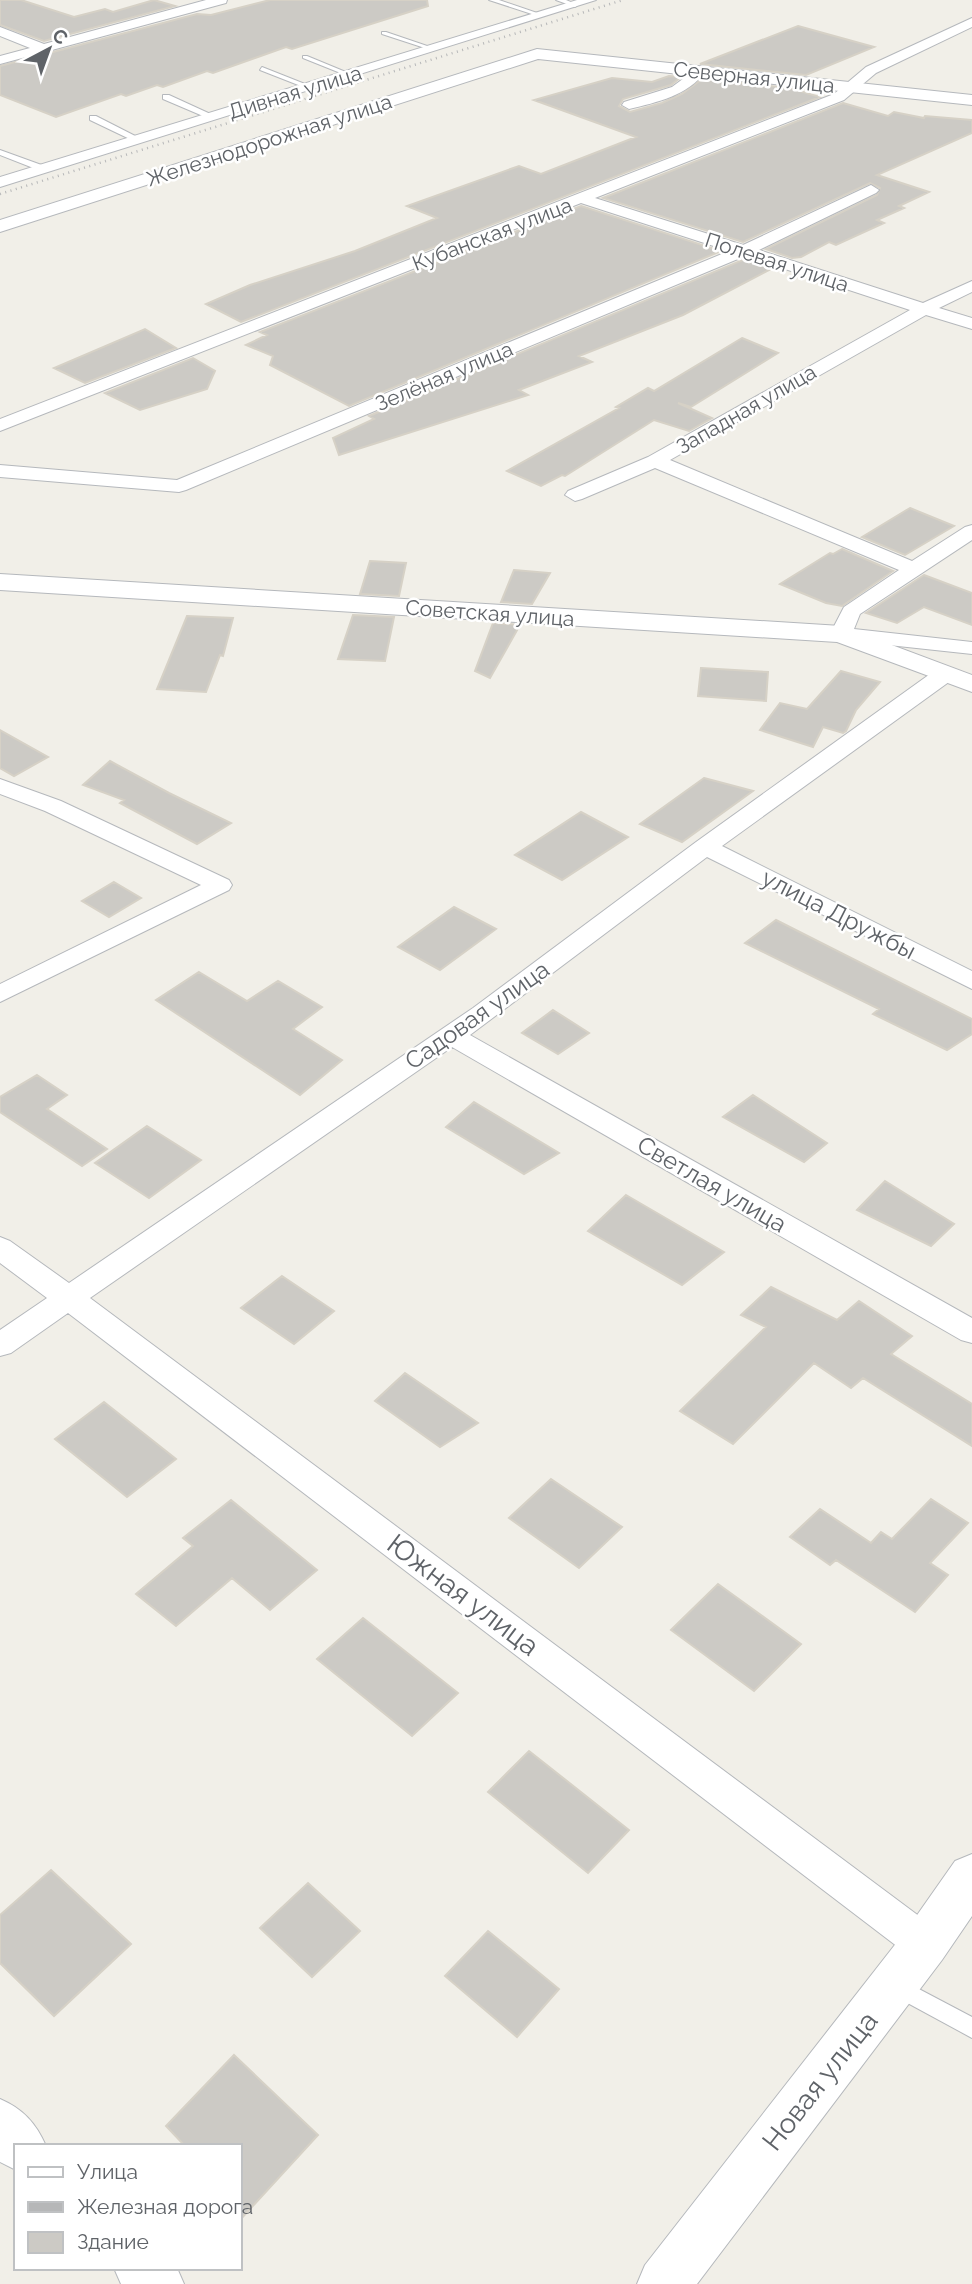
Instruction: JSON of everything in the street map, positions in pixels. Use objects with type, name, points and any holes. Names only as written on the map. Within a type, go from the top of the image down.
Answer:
[{"type":"street","points":[[0,60],[221,0]]},
{"type":"street","name":"Дивная улица","points":[[0,182],[590,0]]},
{"type":"street","name":"Кубанская улица","points":[[0,425],[839,97],[853,88],[871,70],[972,22]]},
{"type":"street","points":[[0,31],[42,48]]},
{"type":"street","name":"Северная улица","points":[[537,54],[972,100]]},
{"type":"street","name":"Железнодорожная улица","points":[[0,226],[537,54]]},
{"type":"street","points":[[629,105],[660,97],[692,81],[699,71]]},
{"type":"street","name":"Зелёная улица","points":[[0,471],[179,486],[744,251],[872,190]]},
{"type":"street","name":"Полевая улица","points":[[583,199],[972,324]]},
{"type":"street","name":"Западная улица","points":[[655,461],[923,309],[972,286]]},
{"type":"street","points":[[575,495],[655,461]]},
{"type":"street","name":"Западная улица","points":[[655,461],[913,569]]},
{"type":"street","points":[[972,531],[851,611],[841,635],[972,648]]},
{"type":"street","name":"Советская улица","points":[[0,582],[841,635],[972,684]]},
{"type":"street","name":"Садовая улица","points":[[0,1346],[451,1035],[945,674]]},
{"type":"street","points":[[0,786],[53,806],[220,885],[0,994]]},
{"type":"street","name":"улица Дружбы","points":[[705,847],[972,981]]},
{"type":"street","name":"Светлая улица","points":[[451,1035],[972,1332]]},
{"type":"street","name":"Южная улица","points":[[0,1248],[69,1297],[925,1944]]},
{"type":"street","name":"Новая улица","points":[[664,2284],[925,1944],[972,1876]]},
{"type":"street","points":[[0,2125],[18,2144]]},
{"type":"street","points":[[143,2270],[157,2284]]},
{"type":"lane","points":[[492,0],[540,15]]},
{"type":"lane","points":[[559,0],[575,5]]},
{"type":"lane","points":[[384,33],[433,49]]},
{"type":"lane","points":[[305,57],[351,75]]},
{"type":"lane","points":[[262,69],[308,87]]},
{"type":"lane","points":[[166,97],[213,117]]},
{"type":"lane","points":[[93,118],[139,140]]},
{"type":"lane","points":[[0,152],[44,169]]},
{"type":"lane","points":[[894,1984],[972,2028]]},
{"type":"building","points":[[0,0],[21,0],[74,17],[105,9],[113,12],[154,0],[175,6],[44,41],[0,25]]},
{"type":"building","points":[[270,0],[427,0],[428,6],[292,49],[286,47],[213,73],[207,71],[163,87],[157,85],[126,96],[121,94],[56,117],[0,95],[0,66],[197,14],[211,15]]},
{"type":"building","points":[[798,26],[874,47],[806,75],[700,64]]},
{"type":"building","points":[[669,76],[681,77],[671,85],[623,99],[619,106],[630,112],[662,103],[682,94],[702,79],[790,88],[820,97],[241,322],[206,304],[250,285],[355,251],[437,218],[407,206],[519,166],[541,174],[636,137],[534,100],[612,78],[652,82]]},
{"type":"building","points":[[843,103],[888,116],[894,112],[924,118],[972,120],[972,133],[877,175],[929,192],[899,206],[904,208],[877,220],[884,223],[836,245],[829,242],[801,257],[792,258],[766,249],[877,195],[880,188],[870,183],[743,242],[603,198]]},
{"type":"building","points":[[581,206],[721,251],[349,406],[270,365],[273,356],[246,345],[267,335],[260,332]]},
{"type":"building","points":[[745,259],[773,268],[683,315],[579,356],[592,362],[519,390],[528,395],[339,455],[333,438],[374,419],[369,416]]},
{"type":"building","points":[[145,329],[176,348],[85,383],[54,368]]},
{"type":"building","points":[[742,338],[778,353],[691,407],[678,403],[712,418],[689,431],[654,420],[565,476],[541,486],[507,471],[619,408],[616,407],[648,388],[654,391]]},
{"type":"building","points":[[193,358],[215,371],[207,389],[140,410],[105,393]]},
{"type":"building","points":[[910,508],[954,526],[905,555],[862,537]]},
{"type":"building","points":[[842,549],[893,571],[842,606],[826,603],[780,584],[830,553]]},
{"type":"building","points":[[370,561],[406,563],[399,596],[360,594]]},
{"type":"building","points":[[514,570],[550,573],[532,604],[501,602]]},
{"type":"building","points":[[924,575],[972,593],[972,625],[924,607],[897,623],[866,613]]},
{"type":"building","points":[[353,615],[394,617],[385,661],[338,659]]},
{"type":"building","points":[[187,616],[233,618],[223,656],[220,655],[206,692],[157,689]]},
{"type":"building","points":[[493,623],[520,625],[490,678],[475,671]]},
{"type":"building","points":[[701,668],[768,672],[766,701],[698,696]]},
{"type":"building","points":[[841,671],[880,682],[856,710],[846,731],[843,733],[823,727],[813,747],[760,730],[780,703],[807,709]]},
{"type":"building","points":[[0,730],[48,757],[14,776],[0,768]]},
{"type":"building","points":[[110,761],[231,823],[197,844],[120,803],[124,800],[83,785]]},
{"type":"building","points":[[704,778],[753,791],[682,842],[640,824]]},
{"type":"building","points":[[581,812],[628,837],[562,880],[515,855]]},
{"type":"building","points":[[114,882],[141,898],[109,917],[82,901]]},
{"type":"building","points":[[454,907],[496,929],[440,970],[398,947]]},
{"type":"building","points":[[776,920],[972,1019],[972,1034],[947,1050],[873,1014],[879,1009],[745,943]]},
{"type":"building","points":[[199,972],[247,1001],[278,981],[322,1007],[293,1029],[342,1060],[300,1095],[156,1000]]},
{"type":"building","points":[[553,1010],[589,1033],[558,1054],[522,1033]]},
{"type":"building","points":[[37,1075],[67,1095],[47,1109],[107,1149],[82,1166],[0,1112],[0,1097]]},
{"type":"building","points":[[753,1095],[827,1143],[804,1162],[723,1117]]},
{"type":"building","points":[[474,1102],[559,1153],[524,1174],[446,1127]]},
{"type":"building","points":[[147,1126],[201,1160],[149,1198],[95,1163]]},
{"type":"building","points":[[885,1181],[954,1224],[931,1246],[857,1210]]},
{"type":"building","points":[[626,1195],[724,1252],[682,1285],[588,1231]]},
{"type":"building","points":[[282,1276],[334,1311],[294,1344],[241,1308]]},
{"type":"building","points":[[771,1287],[837,1320],[859,1301],[912,1336],[891,1354],[972,1404],[972,1446],[863,1378],[851,1388],[814,1363],[733,1444],[680,1411],[766,1327],[741,1315]]},
{"type":"building","points":[[405,1373],[478,1423],[440,1447],[375,1401]]},
{"type":"building","points":[[104,1402],[176,1459],[127,1497],[55,1439]]},
{"type":"building","points":[[551,1479],[622,1527],[579,1568],[509,1518]]},
{"type":"building","points":[[931,1499],[968,1523],[930,1563],[948,1575],[915,1612],[836,1560],[830,1565],[790,1537],[820,1509],[871,1543],[881,1532],[892,1539]]},
{"type":"building","points":[[231,1500],[317,1570],[270,1610],[232,1578],[176,1626],[136,1594],[193,1546],[183,1538]]},
{"type":"building","points":[[718,1584],[801,1644],[754,1691],[671,1630]]},
{"type":"building","points":[[363,1618],[458,1693],[412,1736],[317,1659]]},
{"type":"building","points":[[529,1751],[629,1830],[588,1873],[488,1792]]},
{"type":"building","points":[[51,1870],[131,1944],[54,2016],[0,1963],[0,1915]]},
{"type":"building","points":[[308,1883],[360,1931],[312,1977],[260,1928]]},
{"type":"building","points":[[488,1931],[559,1989],[517,2037],[445,1976]]},
{"type":"building","points":[[234,2055],[318,2135],[242,2218],[242,2144],[183,2144],[166,2126]]},
{"type":"railway","points":[[0,194],[623,0]]}]
